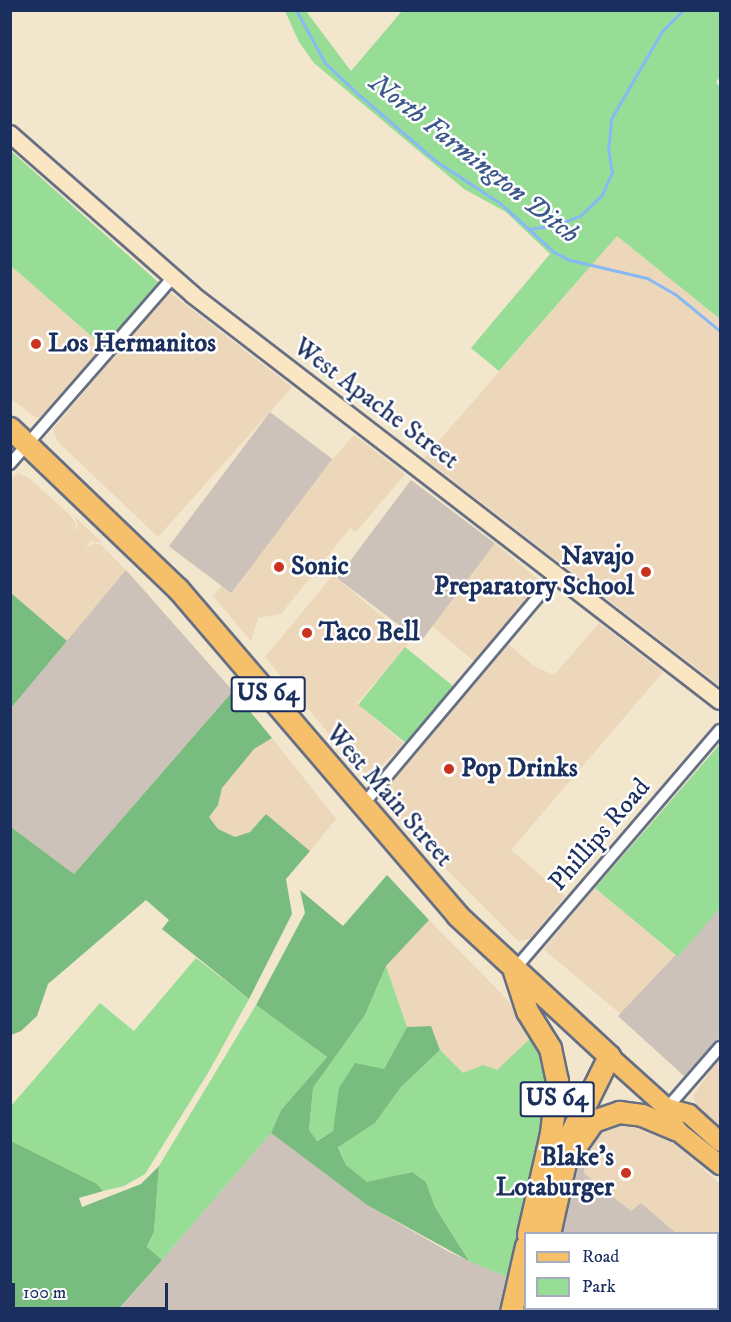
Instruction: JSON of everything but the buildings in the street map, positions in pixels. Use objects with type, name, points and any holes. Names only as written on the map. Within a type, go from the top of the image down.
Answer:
[{"type":"highway","name":"West Main Street","points":[[10,428],[178,589],[439,896],[514,970],[609,1056]]},
{"type":"highway","name":"US 64","points":[[514,970],[527,1011],[550,1048],[556,1080],[557,1100],[549,1232]]},
{"type":"highway","points":[[551,1178],[559,1124],[575,1091],[609,1056]]},
{"type":"highway","points":[[551,1178],[584,1131],[601,1116],[630,1112],[675,1129]]},
{"type":"highway","name":"US 64","points":[[528,1232],[551,1178]]},
{"type":"highway","points":[[511,1311],[524,1251]]},
{"type":"main road","name":"West Apache Street","points":[[10,134],[172,278],[720,701]]},
{"type":"main road","name":"West Main Street","points":[[609,1056],[667,1108],[675,1129],[720,1166]]},
{"type":"main road","name":"West Main Street","points":[[667,1108],[689,1113],[720,1142]]},
{"type":"street","points":[[10,464],[172,278]]},
{"type":"street","points":[[361,807],[557,574]]},
{"type":"street","name":"Phillips Road","points":[[514,970],[720,730]]},
{"type":"street","points":[[667,1108],[720,1047]]},
{"type":"shaded area","name":"Navajo Preparatory School","points":[[617,236],[720,319],[720,686],[424,458]]},
{"type":"shaded area","points":[[11,266],[105,348],[47,413],[37,418],[11,399]]},
{"type":"shaded area","points":[[168,291],[292,387],[158,537],[57,441],[53,429]]},
{"type":"shaded area","points":[[270,412],[332,459],[231,593],[169,546]]},
{"type":"shaded area","points":[[354,435],[405,474],[356,532],[350,528],[281,614],[258,618],[251,641],[213,596]]},
{"type":"shaded area","points":[[18,473],[29,478],[71,516],[76,525],[72,532],[78,526],[74,516],[103,543],[91,541],[85,548],[94,543],[101,545],[126,570],[67,641],[11,593],[10,481]]},
{"type":"shaded area","points":[[411,480],[495,543],[421,641],[337,578]]},
{"type":"shaded area","points":[[495,543],[541,582],[474,661],[428,623]]},
{"type":"shaded area","points":[[126,570],[233,691],[74,874],[11,827],[11,708]]},
{"type":"shaded area","points":[[333,575],[411,641],[357,703],[404,744],[372,775],[359,770],[265,657]]},
{"type":"shaded area","points":[[599,623],[663,672],[511,850],[565,896],[531,938],[518,941],[433,856],[387,804],[386,792],[405,763],[507,643],[534,666],[554,675]]},
{"type":"shaded area","points":[[272,738],[336,819],[310,851],[266,814],[250,832],[235,838],[218,829],[209,817],[218,805],[222,788],[254,749]]},
{"type":"shaded area","points":[[595,888],[678,957],[626,1019],[544,949]]},
{"type":"shaded area","points":[[720,908],[720,1037],[684,1076],[618,1016]]},
{"type":"shaded area","points":[[429,920],[499,991],[524,1019],[533,1036],[497,1071],[483,1065],[463,1074],[440,1050],[431,1026],[407,1027],[386,966]]},
{"type":"shaded area","points":[[720,1058],[720,1126],[696,1105],[693,1095]]},
{"type":"shaded area","points":[[610,1117],[661,1131],[720,1184],[720,1311],[685,1310],[719,1310],[719,1232],[675,1232],[641,1203],[631,1211],[584,1173],[577,1158],[581,1143]]},
{"type":"shaded area","points":[[271,1133],[367,1205],[449,1252],[507,1277],[500,1311],[117,1312]]},
{"type":"shaded area","points":[[577,1158],[585,1161],[584,1173],[631,1211],[641,1203],[675,1232],[558,1232]]},
{"type":"green space","points":[[285,11],[306,11],[351,71],[402,11],[720,11],[720,77],[716,82],[720,87],[720,319],[617,236],[499,371],[471,348],[550,254],[506,212],[464,189],[314,63],[299,42]]},
{"type":"green space","points":[[11,151],[158,282],[156,290],[105,348],[11,266]]},
{"type":"green space","points":[[11,593],[67,641],[11,708]]},
{"type":"green space","points":[[405,647],[454,687],[407,744],[358,705]]},
{"type":"green space","points":[[233,691],[272,738],[254,749],[222,788],[218,805],[209,817],[218,829],[235,837],[250,832],[266,814],[310,851],[286,879],[292,914],[249,999],[162,929],[169,920],[146,900],[48,984],[37,1016],[21,1031],[11,1035],[11,827],[74,874]]},
{"type":"green space","points":[[720,744],[720,908],[678,957],[595,888]]},
{"type":"green space","points":[[387,875],[429,920],[386,966],[365,1015],[313,1088],[309,1130],[317,1141],[333,1131],[339,1088],[355,1063],[384,1069],[407,1027],[431,1026],[440,1050],[401,1087],[375,1123],[338,1147],[346,1165],[367,1182],[412,1172],[426,1182],[435,1207],[469,1261],[367,1205],[271,1133],[281,1110],[327,1057],[256,1005],[305,913],[300,890],[343,926]]},
{"type":"green space","points":[[196,958],[249,999],[208,1073],[145,1174],[124,1186],[103,1191],[97,1184],[11,1141],[11,1106],[100,1003],[134,1031]]},
{"type":"green space","points":[[386,966],[407,1027],[384,1069],[338,1110],[333,1131],[316,1141],[309,1130],[313,1088],[365,1015]]},
{"type":"green space","points":[[256,1005],[327,1057],[281,1110],[271,1133],[162,1260],[147,1248],[154,1232],[159,1166]]},
{"type":"green space","points":[[533,1036],[548,1069],[537,1159],[507,1277],[469,1261],[435,1207],[426,1182],[411,1172],[367,1183],[346,1165],[338,1146],[375,1123],[401,1087],[440,1050],[463,1073],[483,1065],[497,1070]]},
{"type":"green space","points":[[11,1141],[97,1184],[103,1191],[79,1198],[82,1207],[141,1184],[159,1166],[154,1232],[147,1247],[162,1260],[117,1311],[11,1311]]},
{"type":"waterway","name":"North Farmington Ditch","points":[[296,10],[325,63],[358,94],[436,161],[501,204],[554,252],[570,260],[647,278],[675,294],[720,331]]},
{"type":"waterway","points":[[529,229],[556,225],[580,216],[602,195],[612,172],[608,150],[611,119],[662,31],[683,10]]},
{"type":"place","name":"Los Hermanitos","points":[[36,344]]},
{"type":"place","name":"Sonic","points":[[279,567]]},
{"type":"place","name":"Navajo Preparatory School","points":[[646,572]]},
{"type":"place","name":"Taco Bell","points":[[307,633]]},
{"type":"place","name":"Pop Drinks","points":[[449,769]]},
{"type":"place","name":"Blake's Lotaburger","points":[[626,1173]]}]
